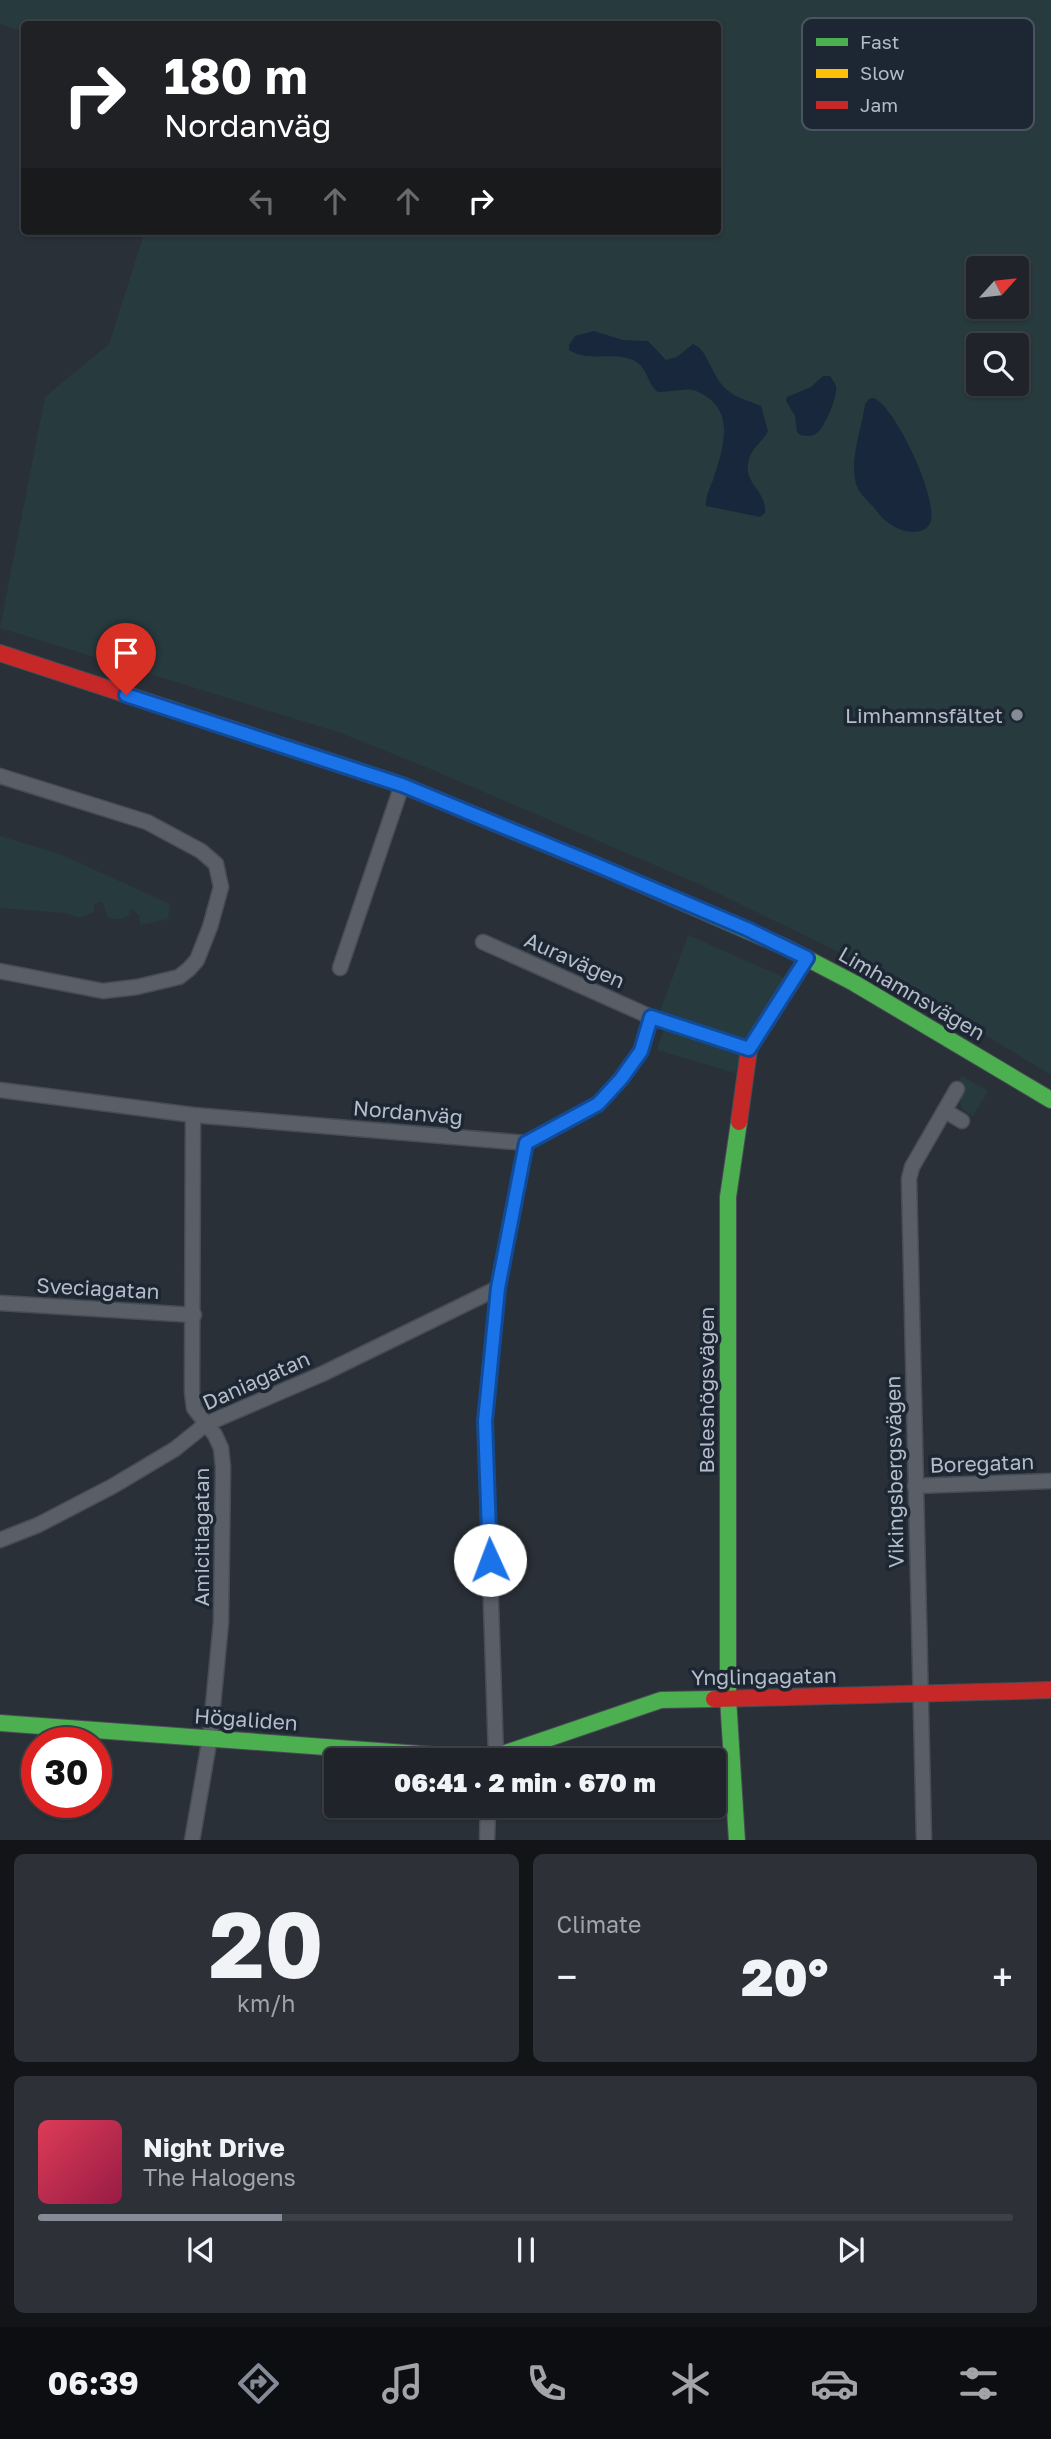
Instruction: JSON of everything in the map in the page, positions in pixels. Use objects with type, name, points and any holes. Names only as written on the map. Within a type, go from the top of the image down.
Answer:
[{"type":"street","name":"Limhamnsvägen","points":[[0,653],[402,785],[739,926],[854,983],[1051,1100]]},
{"type":"street","points":[[0,776],[147,822],[201,850],[216,864],[222,887],[197,960],[179,977],[103,992],[0,971]]},
{"type":"street","points":[[340,968],[402,785]]},
{"type":"street","name":"Auravägen","points":[[482,942],[651,1017]]},
{"type":"street","name":"Beleshögsvägen","points":[[737,1840],[728,1698],[728,1197],[749,1049],[807,958]]},
{"type":"street","points":[[491,1748],[485,1421],[498,1288],[526,1143],[598,1104],[621,1079],[641,1051],[651,1017],[749,1049]]},
{"type":"street","name":"Vikingsbergsvägen","points":[[924,1840],[909,1179],[912,1167],[957,1089]]},
{"type":"street","name":"Nordanväg","points":[[0,1090],[193,1115],[526,1143]]},
{"type":"street","points":[[945,1111],[962,1121]]},
{"type":"street","name":"Amicitiagatan","points":[[192,1840],[210,1737],[221,1622],[223,1467],[221,1448],[194,1408],[193,1400],[193,1115]]},
{"type":"street","name":"Daniagatan","points":[[0,1540],[38,1525],[113,1486],[175,1449],[206,1424],[322,1374],[498,1288]]},
{"type":"street","name":"Sveciagatan","points":[[0,1303],[194,1315]]},
{"type":"street","name":"Boregatan","points":[[915,1486],[1051,1481]]},
{"type":"street","name":"Ynglingagatan","points":[[519,1748],[645,1703],[661,1700],[1051,1690]]},
{"type":"street","name":"Högaliden","points":[[0,1723],[357,1748]]},
{"type":"street","points":[[487,1840],[488,1818]]},
{"type":"green space","points":[[0,0],[1051,0],[1051,1075],[890,977],[701,885],[428,768],[341,733],[0,628],[45,397],[109,344],[144,235],[721,235],[721,21],[21,21],[21,31],[0,24]]},
{"type":"green space","points":[[0,836],[60,854],[170,904],[168,919],[140,925],[140,916],[132,909],[119,919],[108,917],[102,902],[94,904],[94,912],[80,918],[65,913],[0,908]]},
{"type":"green space","points":[[688,935],[785,978],[745,1041],[660,1012]]},
{"type":"green space","points":[[664,1028],[742,1052],[735,1073],[657,1050]]},
{"type":"green space","points":[[962,1076],[988,1091],[973,1116],[964,1111],[960,1103],[963,1092],[956,1086]]},
{"type":"water","points":[[594,331],[623,340],[648,341],[666,360],[677,357],[693,344],[702,351],[726,389],[761,406],[768,431],[751,454],[748,472],[762,497],[765,513],[760,517],[706,506],[723,441],[724,429],[718,407],[696,391],[658,392],[641,366],[630,359],[576,354],[569,350],[575,336]]},
{"type":"water","points":[[823,376],[830,376],[836,386],[830,411],[817,433],[811,436],[800,435],[797,432],[795,416],[786,401],[787,397],[811,387]]},
{"type":"water","points":[[873,398],[893,417],[923,478],[931,514],[929,525],[923,530],[907,531],[892,525],[858,489],[854,468],[856,446],[865,404]]},
{"type":"traffic: fast","points":[[613,872],[785,947],[854,983],[1051,1100]]},
{"type":"traffic: fast","points":[[737,1840],[728,1698],[728,1197],[739,1122]]},
{"type":"traffic: fast","points":[[0,1723],[488,1759],[661,1700],[714,1699]]},
{"type":"traffic: slow","points":[[204,720],[402,785],[613,872]]},
{"type":"traffic: jam","points":[[0,653],[204,720]]},
{"type":"traffic: jam","points":[[739,1122],[749,1049],[807,958]]},
{"type":"traffic: jam","points":[[714,1699],[1051,1690]]},
{"type":"place","name":"Limhamnsfältet","points":[[1017,715]]},
{"type":"route","points":[[126,695],[402,785],[747,929],[807,958],[749,1049],[651,1017],[641,1051],[621,1079],[598,1104],[526,1143],[498,1288],[485,1421],[490,1560]]}]
